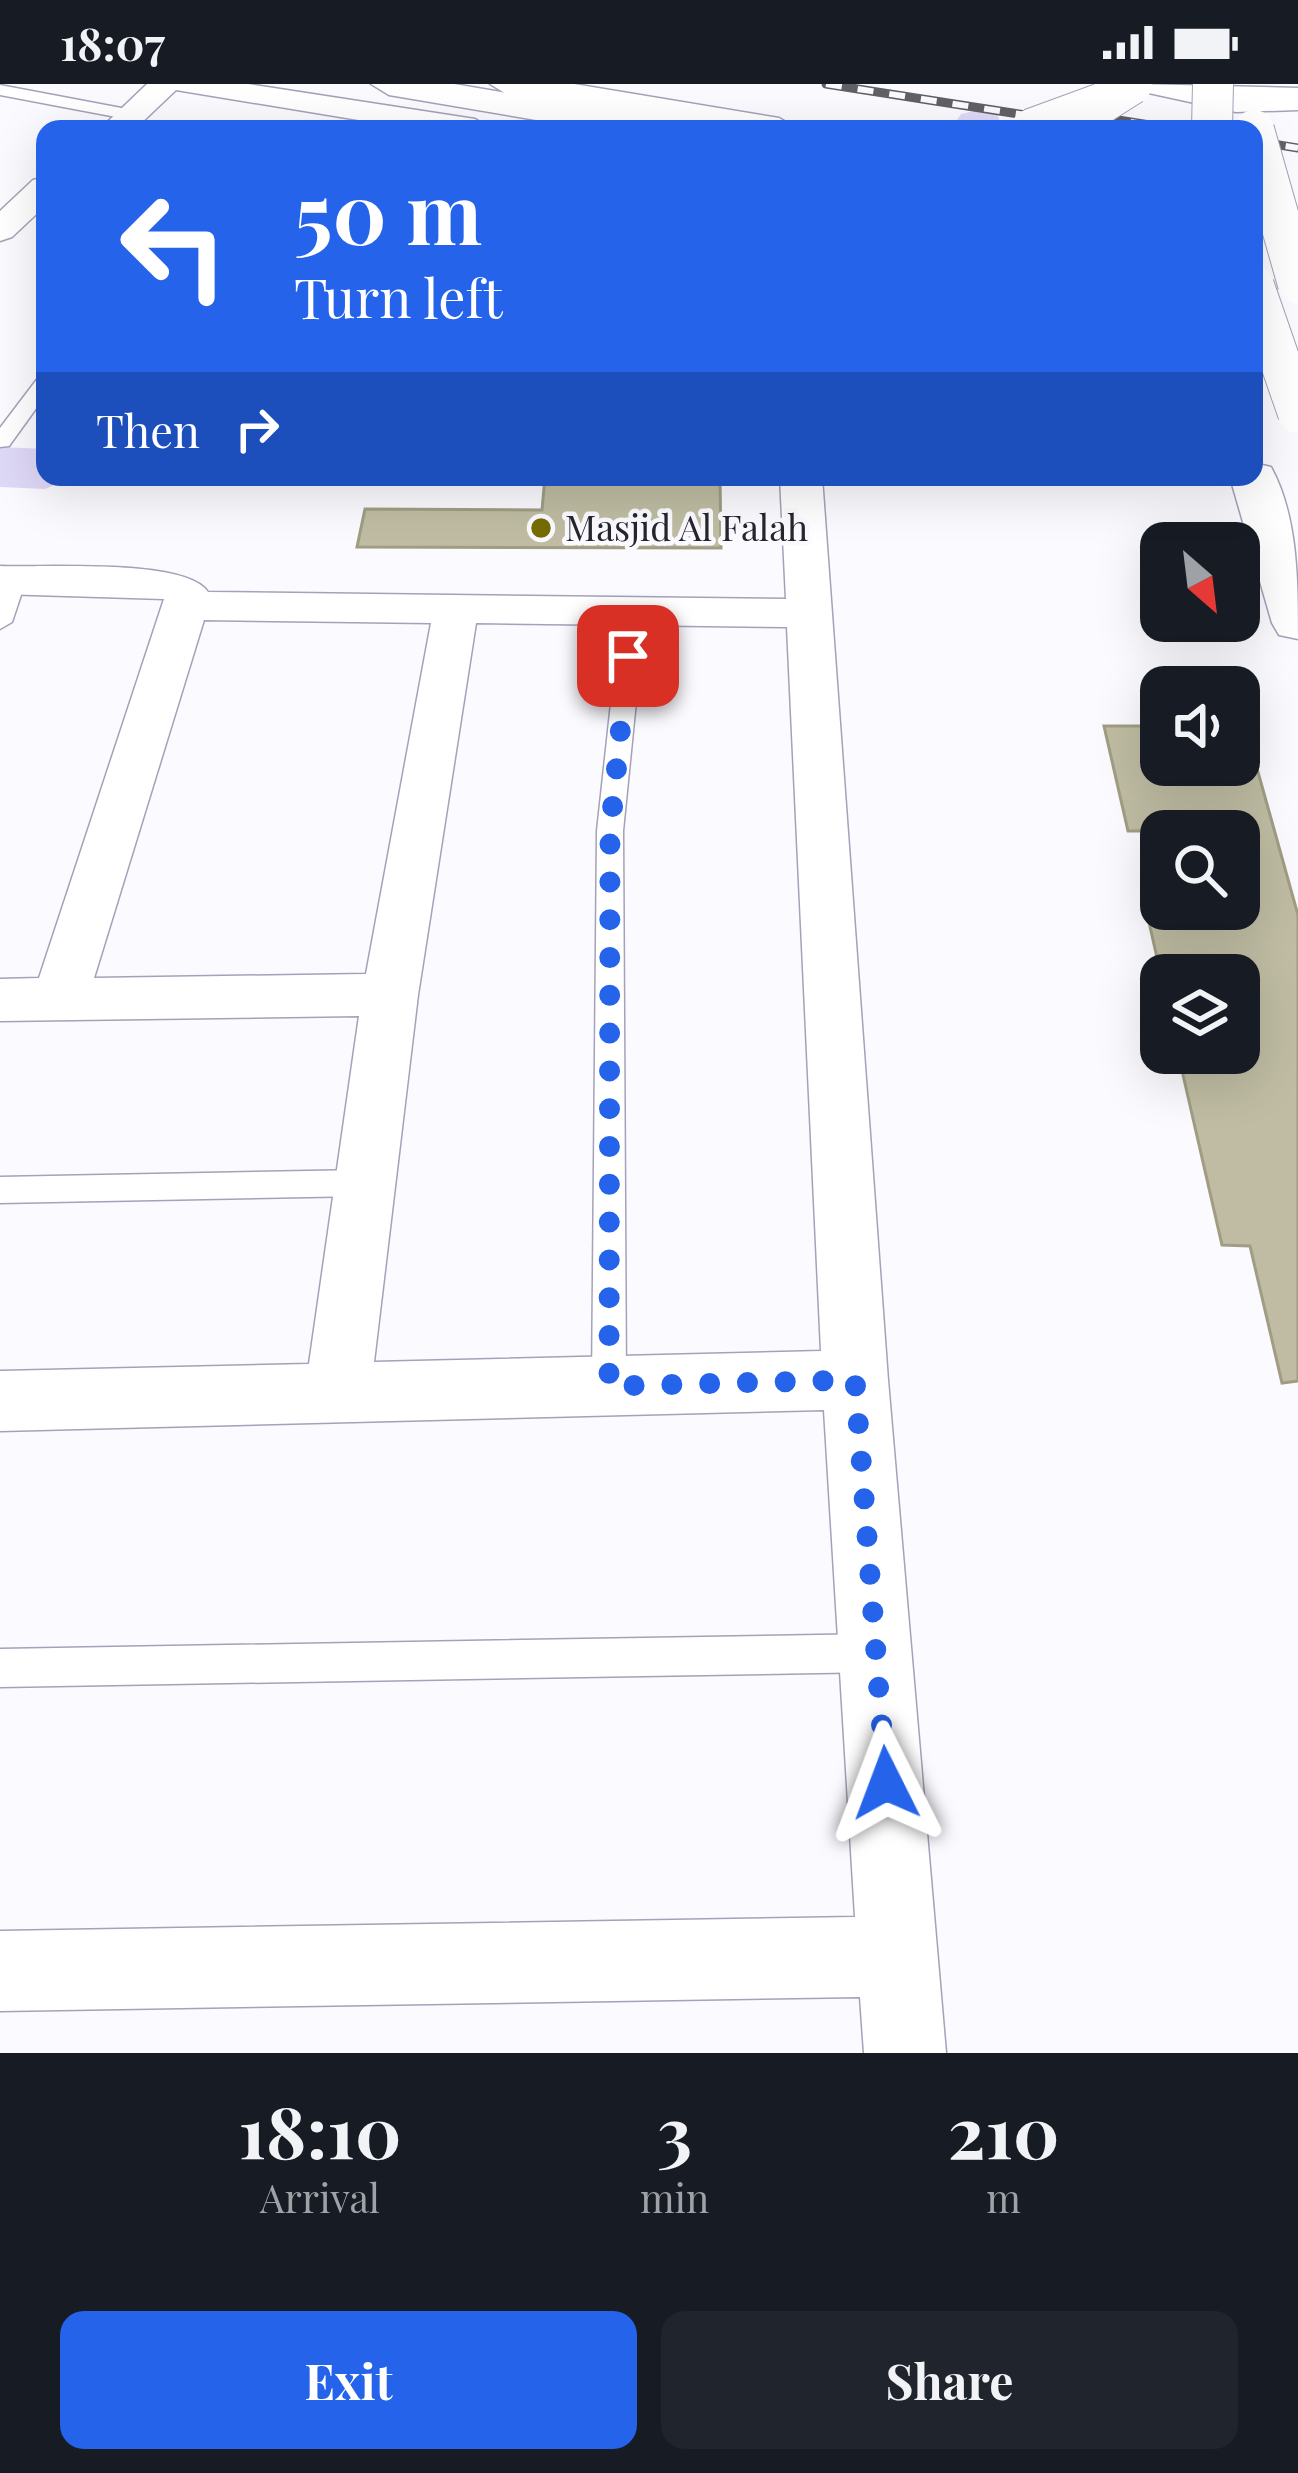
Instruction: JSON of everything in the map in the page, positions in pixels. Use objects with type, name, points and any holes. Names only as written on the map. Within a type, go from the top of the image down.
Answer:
[{"type":"main road","points":[[389,84],[602,120]]},
{"type":"main road","points":[[508,84],[725,120]]},
{"type":"main road","points":[[1057,120],[1102,104],[1132,84]]},
{"type":"main road","points":[[1157,84],[1236,101],[1298,99]]},
{"type":"main road","points":[[1212,120],[1213,84]]},
{"type":"main road","points":[[1254,120],[1256,84]]},
{"type":"main road","points":[[1263,161],[1298,284]]},
{"type":"main road","points":[[1263,312],[1298,413]]},
{"type":"main road","points":[[1263,366],[1298,370]]},
{"type":"main road","points":[[1257,486],[1298,623]]},
{"type":"street","points":[[126,120],[165,84]]},
{"type":"street","points":[[188,84],[418,120]]},
{"type":"street","points":[[0,230],[36,197]]},
{"type":"street","points":[[802,486],[855,1380],[879,1653],[895,1956],[905,2053]]},
{"type":"street","points":[[5,594],[170,585],[186,592],[187,606],[60,998]]},
{"type":"street","points":[[187,606],[812,613]]},
{"type":"street","points":[[338,1393],[390,995],[456,610]]},
{"type":"street","points":[[0,1000],[390,995]]},
{"type":"street","points":[[0,1402],[855,1380]]},
{"type":"street","points":[[0,1971],[895,1956]]},
{"type":"lane","points":[[0,90],[116,120]]},
{"type":"lane","points":[[1,441],[36,394]]},
{"type":"lane","points":[[609,1386],[610,832],[633,612]]},
{"type":"lane","points":[[0,1190],[362,1183]]},
{"type":"lane","points":[[0,1668],[879,1653]]},
{"type":"building","name":"Masjid Al Falah","points":[[544,486],[720,486],[721,548],[357,547],[365,509],[542,510]]},
{"type":"building","points":[[1104,726],[1140,726],[1140,786],[1260,786],[1260,779],[1298,915],[1298,1381],[1282,1383],[1250,1246],[1222,1245],[1183,1074],[1260,1074],[1260,954],[1156,954],[1151,930],[1260,930],[1260,810],[1140,810],[1140,831],[1128,831]]},
{"type":"waterway","points":[[0,467],[36,469]]},
{"type":"railway","points":[[826,84],[1057,120]]},
{"type":"railway","points":[[1099,117],[1118,120]]},
{"type":"railway","points":[[1263,142],[1298,148]]},
{"type":"place","name":"Masjid Al Falah","points":[[541,528]]},
{"type":"route","points":[[628,656],[610,832],[609,1386],[855,1380],[886,1783]]}]
